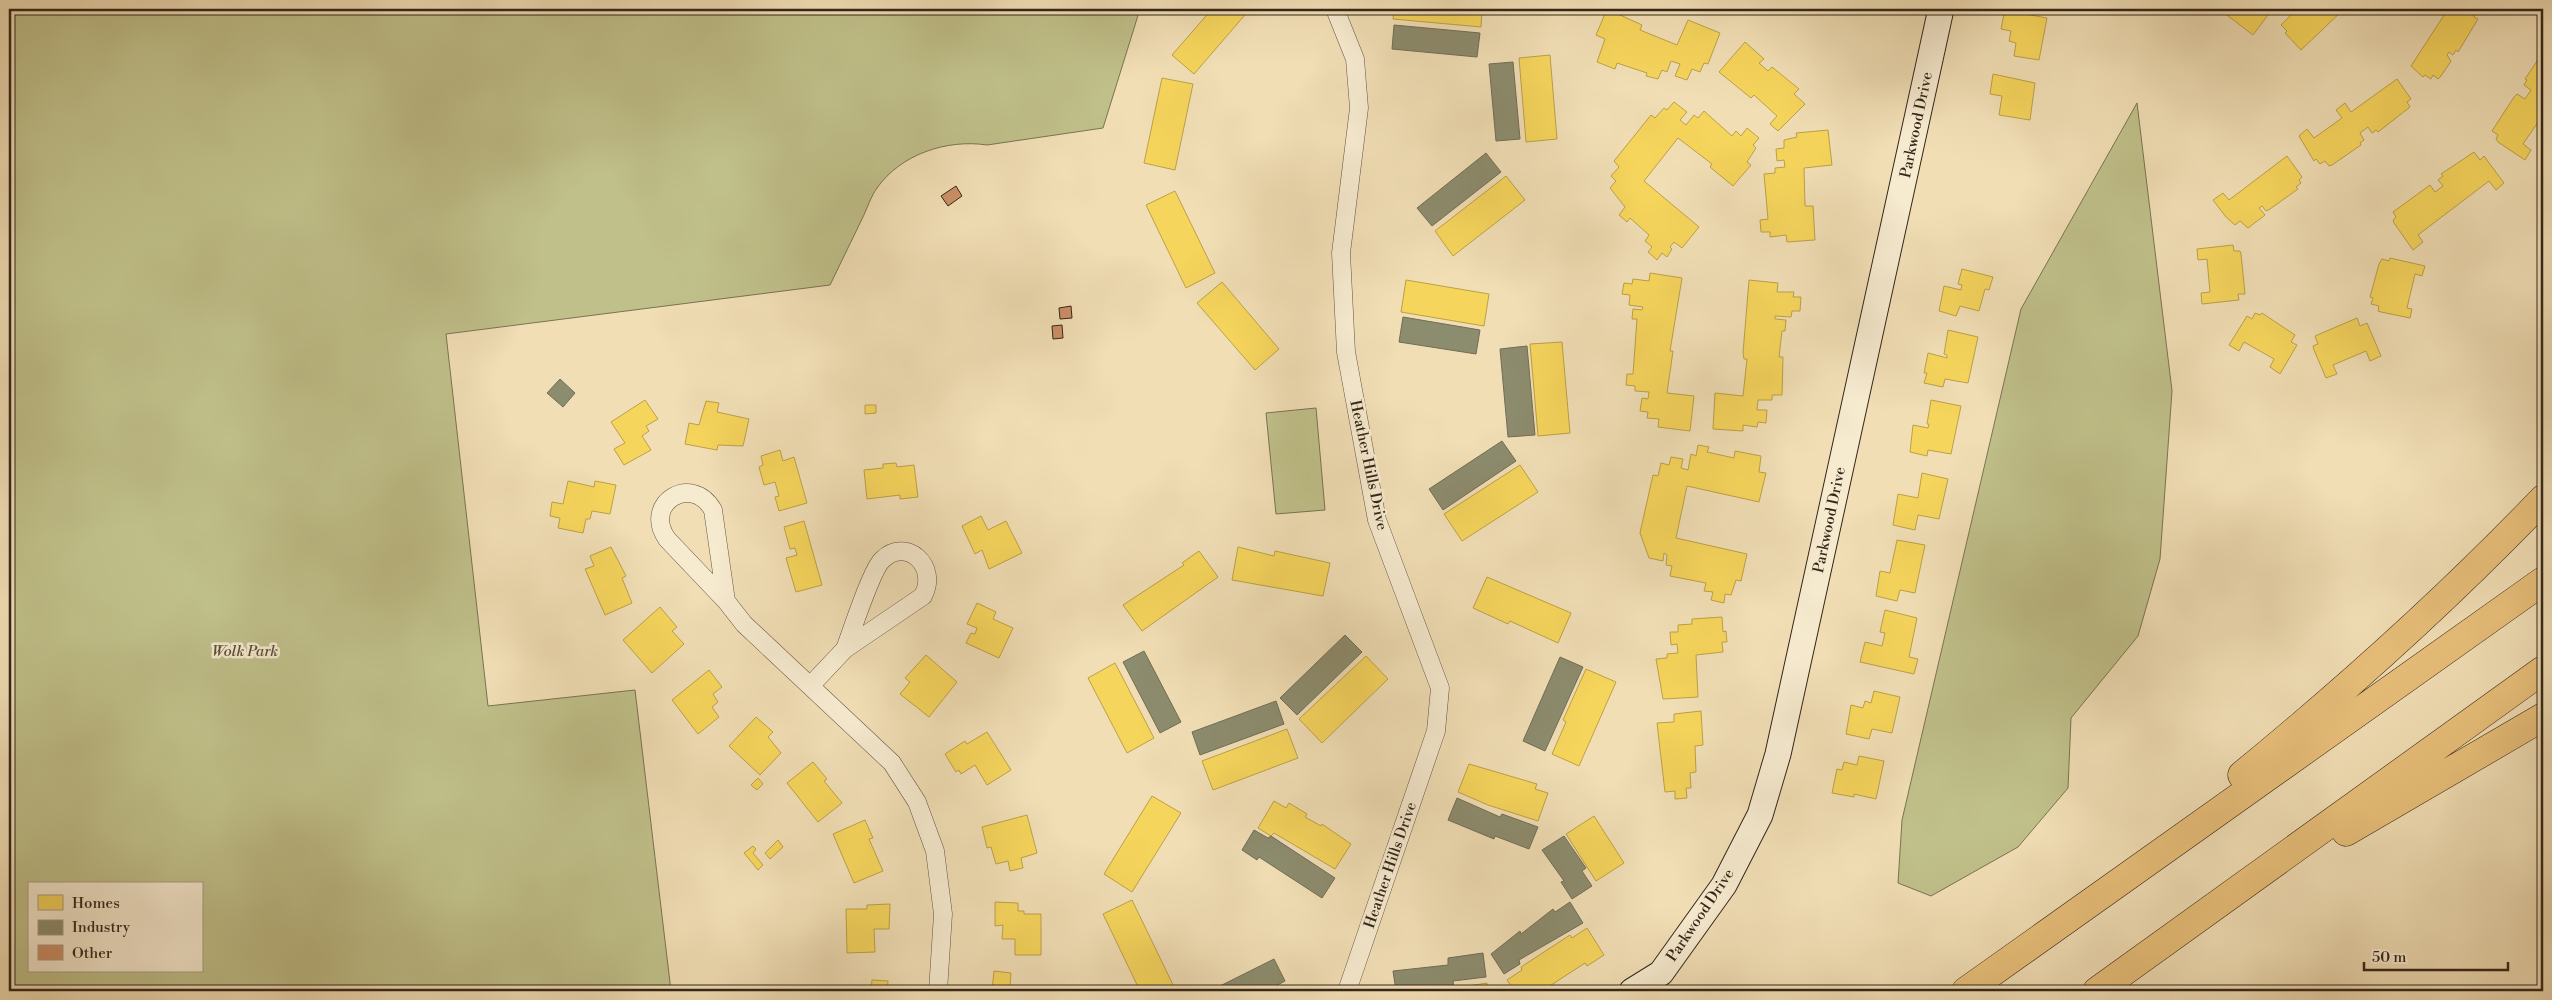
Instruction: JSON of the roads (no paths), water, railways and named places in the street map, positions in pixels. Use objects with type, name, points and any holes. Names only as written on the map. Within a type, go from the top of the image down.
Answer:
[{"type":"highway","points":[[2054,929],[2334,699],[2481,564],[2543,499]]},
{"type":"highway","points":[[1966,991],[2543,581]]},
{"type":"highway","points":[[2097,991],[2543,670]]},
{"type":"highway","points":[[2209,912],[2543,717]]},
{"type":"street","name":"Heather Hills Drive","points":[[1335,9],[1355,59],[1359,108],[1341,253],[1346,352],[1377,520],[1440,688],[1436,732],[1346,991]]},
{"type":"street","name":"Parkwood Drive","points":[[1632,991],[1661,973],[1724,885],[1760,815],[1778,754],[1941,9]]},
{"type":"street","points":[[726,601],[713,510],[709,503],[697,494],[682,493],[674,496],[663,508],[660,524],[663,532],[726,601],[744,624],[892,763],[917,802],[935,851],[943,914],[938,991]]},
{"type":"street","points":[[810,686],[845,649],[923,596],[927,589],[928,574],[921,560],[907,552],[898,552],[884,558],[875,572],[845,649]]},
{"type":"park label","name":"Wolk Park","points":[[245,651]]}]
